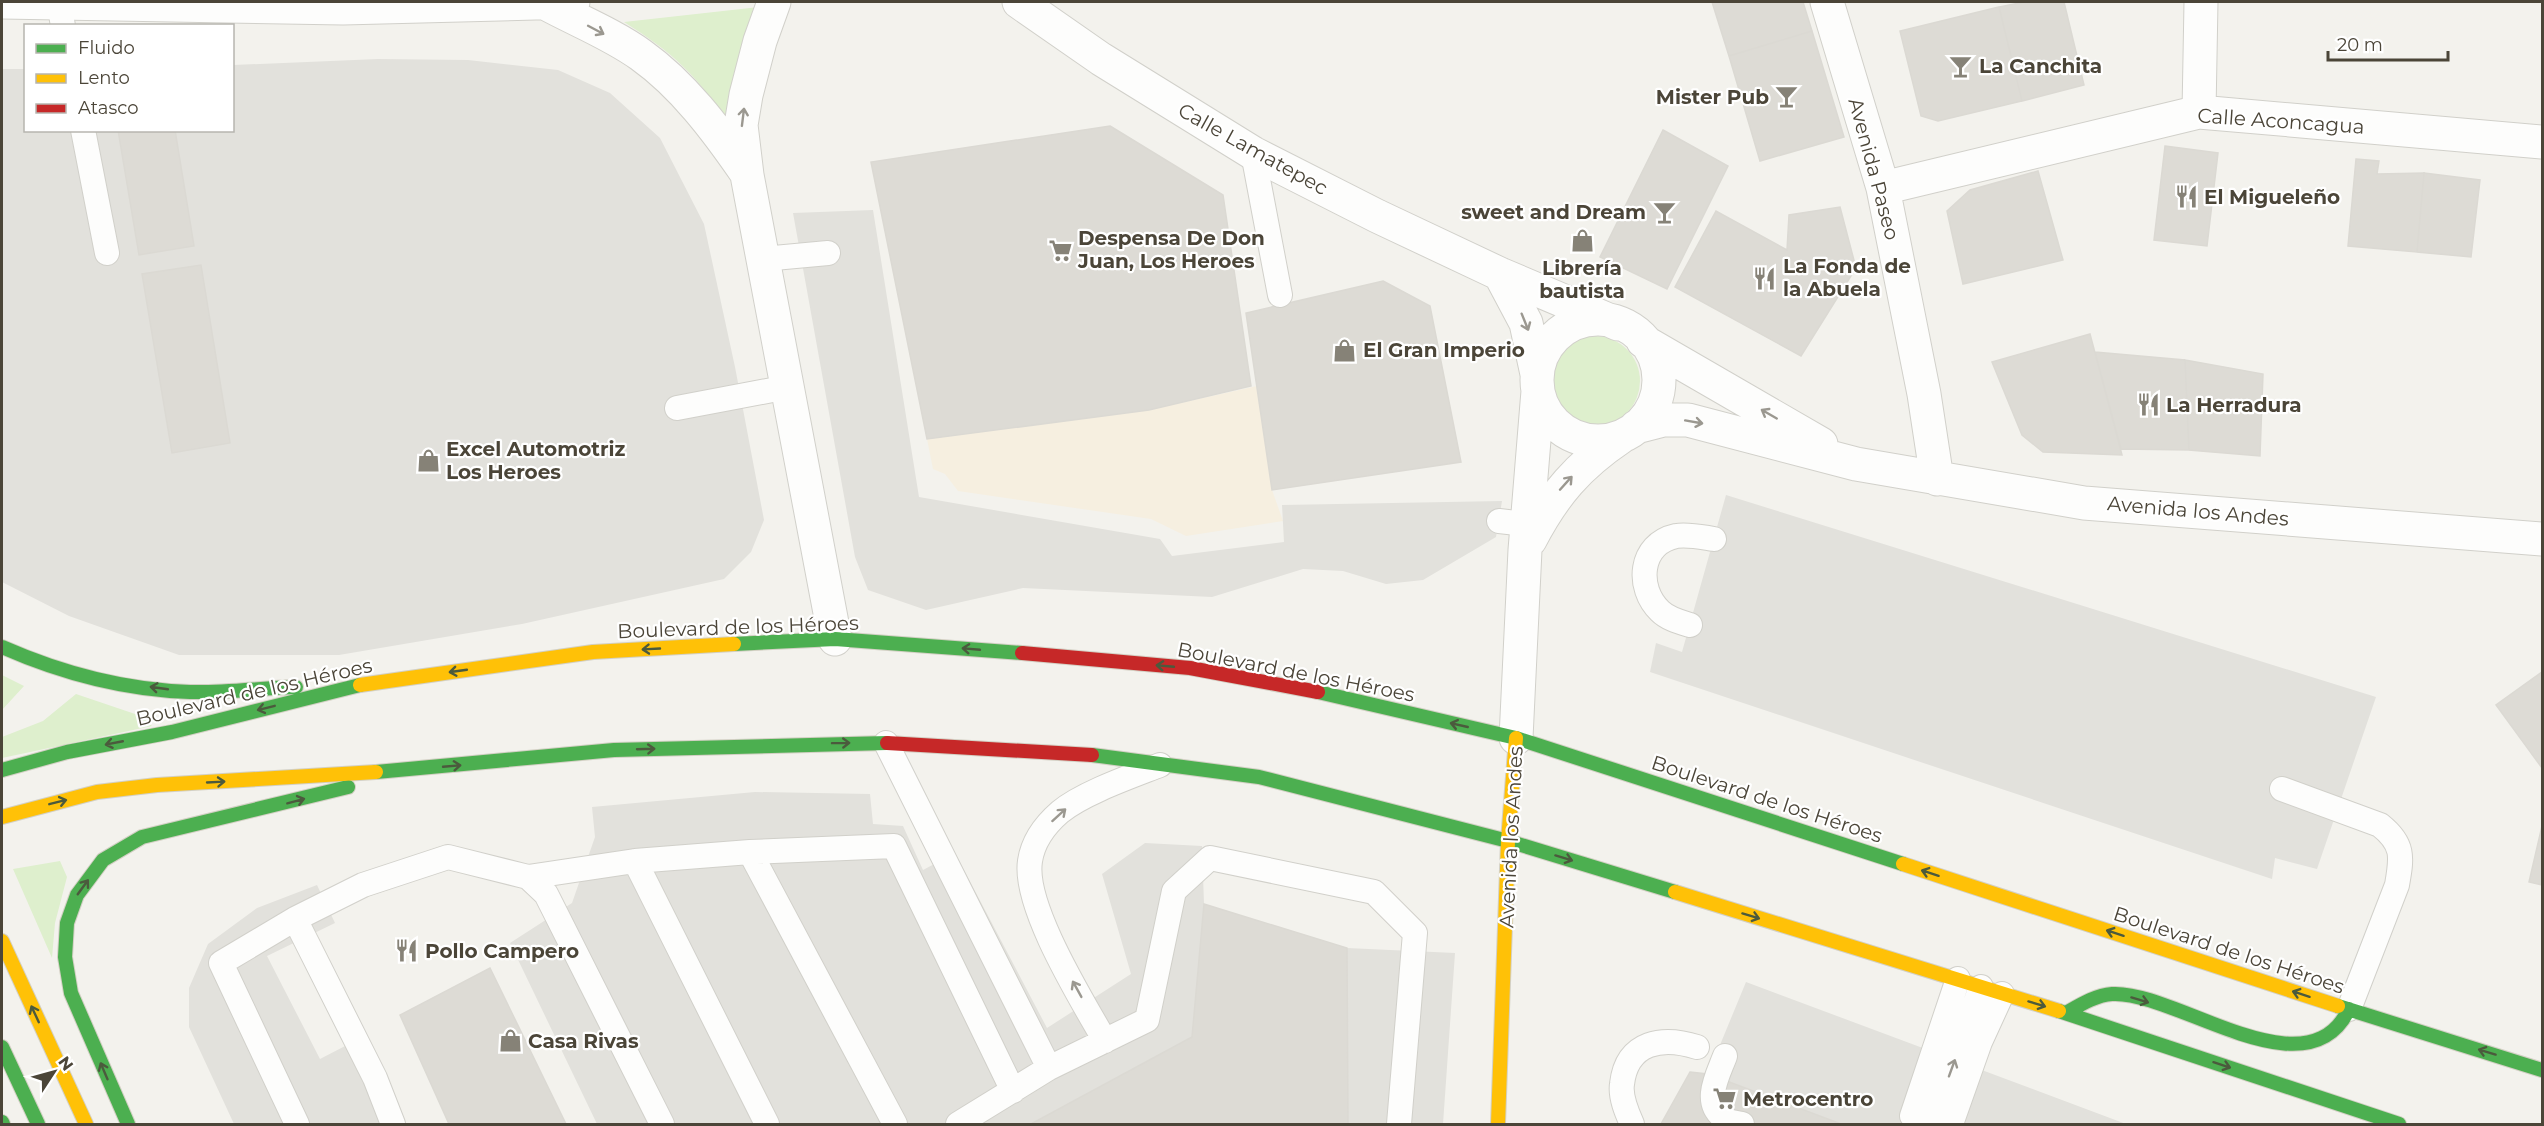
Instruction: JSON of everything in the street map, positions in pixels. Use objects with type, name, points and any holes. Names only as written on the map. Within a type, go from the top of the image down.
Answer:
[{"type":"main road","name":"Boulevard de los Héroes","points":[[2,770],[67,752],[172,732],[364,684],[593,652],[835,639],[959,647],[1190,668],[1328,694],[1516,738],[2542,1070]]},
{"type":"main road","points":[[2,647],[28,660],[77,674],[177,691],[364,684]]},
{"type":"main road","name":"Avenida los Andes","points":[[1498,1125],[1508,841],[1516,738]]},
{"type":"main road","points":[[2,817],[98,792],[157,785],[412,770],[614,750],[886,743],[1072,752],[1259,777],[1508,841],[2066,1013],[2399,1125]]},
{"type":"main road","points":[[128,1125],[71,993],[65,957],[67,923],[77,895],[103,860],[142,837],[294,802],[412,770]]},
{"type":"main road","points":[[2,941],[86,1125]]},
{"type":"main road","points":[[2066,1013],[2096,997],[2120,994],[2256,1037],[2286,1043],[2311,1042],[2338,1028],[2349,1009]]},
{"type":"main road","points":[[2,1047],[38,1125]]},
{"type":"street","points":[[2,2],[61,14],[559,2],[641,55],[699,111],[725,142],[747,175]]},
{"type":"street","points":[[774,2],[760,41],[741,125],[747,175],[835,639]]},
{"type":"street","name":"Calle Lamatepec","points":[[1019,2],[1101,59],[1253,153],[1377,216],[1630,332]]},
{"type":"street","name":"Avenida Paseo","points":[[1827,2],[1882,188],[1924,394],[1937,480]]},
{"type":"street","points":[[2199,112],[2201,2]]},
{"type":"street","name":"Calle Aconcagua","points":[[1882,188],[2199,112],[2542,142]]},
{"type":"street","points":[[1500,274],[1526,323],[1537,381],[1542,403],[1550,418],[1563,430],[1577,438],[1594,441],[1611,440],[1632,430],[1651,411],[1657,395],[1659,378],[1656,361],[1630,332],[1597,320],[1582,321],[1556,335],[1540,359],[1537,381]]},
{"type":"street","name":"Avenida los Andes","points":[[1630,332],[1856,464]]},
{"type":"street","name":"Avenida los Andes","points":[[1516,738],[1516,532],[1537,381]]},
{"type":"street","name":"Avenida los Andes","points":[[1516,532],[1544,514],[1563,487],[1595,456],[1632,430],[1663,420],[1688,420],[1856,464],[1937,480],[2084,502],[2542,539]]},
{"type":"lane","points":[[83,132],[107,253]]},
{"type":"lane","points":[[1253,153],[1280,295]]},
{"type":"lane","points":[[763,260],[828,252]]},
{"type":"lane","points":[[677,408],[788,387]]},
{"type":"lane","points":[[1690,625],[1670,618],[1660,611],[1650,596],[1643,578],[1646,563],[1650,552],[1663,541],[1675,536],[1687,535],[1713,539]]},
{"type":"lane","points":[[886,743],[1049,1068]]},
{"type":"lane","points":[[1105,1041],[1052,944],[1030,886],[1030,861],[1038,836],[1061,811],[1108,786],[1162,764]]},
{"type":"lane","points":[[2283,789],[2380,825],[2391,834],[2400,848],[2401,866],[2397,885],[2349,1009]]},
{"type":"lane","points":[[297,1125],[221,963],[295,919],[363,885],[448,857],[528,877],[635,861],[750,852],[894,846],[1013,1091]]},
{"type":"lane","points":[[750,852],[895,1125]]},
{"type":"lane","points":[[958,1125],[1049,1068],[1147,1020],[1174,891],[1210,858],[1374,892],[1415,933],[1399,1125]]},
{"type":"lane","points":[[635,861],[767,1125]]},
{"type":"lane","points":[[528,877],[546,894],[662,1125]]},
{"type":"lane","points":[[295,919],[375,1078],[393,1125]]},
{"type":"lane","points":[[1932,1121],[1958,979]]},
{"type":"lane","points":[[1932,1121],[1991,990]]},
{"type":"lane","points":[[1632,1125],[1621,1085],[1628,1064],[1641,1049],[1657,1041],[1677,1041],[1697,1047]]},
{"type":"lane","points":[[1725,1056],[1711,1092],[1724,1118],[1742,1125]]},
{"type":"shaded area","points":[[378,59],[468,60],[558,70],[610,93],[660,138],[704,224],[735,367],[764,520],[751,552],[724,579],[522,624],[339,655],[179,655],[69,616],[2,582],[2,69],[24,69],[24,132],[234,132],[234,65]]},
{"type":"shaded area","points":[[873,210],[919,497],[1160,539],[1172,556],[1284,542],[1282,505],[1502,501],[1496,537],[1423,580],[1386,584],[1343,571],[1303,569],[1212,597],[1023,588],[926,610],[868,590],[855,557],[793,213]]},
{"type":"shaded area","points":[[1257,386],[1272,490],[1283,521],[1186,536],[1151,519],[958,491],[945,474],[933,469],[927,439],[1149,410]]},
{"type":"shaded area","points":[[1726,495],[2376,697],[2317,869],[2275,858],[2272,879],[1650,672],[1656,643],[1682,652]]},
{"type":"shaded area","points":[[755,792],[870,794],[873,824],[903,826],[923,870],[955,853],[1047,1028],[1131,974],[1102,874],[1145,843],[1202,846],[1204,904],[1192,1037],[1142,1072],[1034,1124],[597,1124],[510,943],[572,903],[595,837],[592,807]]},
{"type":"shaded area","points":[[317,885],[335,923],[267,956],[320,1059],[347,1045],[388,1124],[234,1124],[189,1027],[189,988],[208,944],[257,908]]},
{"type":"shaded area","points":[[1347,948],[1455,953],[1443,1124],[1336,1124]]},
{"type":"shaded area","points":[[1746,982],[2126,1124],[1841,1124],[1708,1074]]},
{"type":"green space","points":[[759,7],[728,128],[708,94],[684,67],[671,55],[624,22]]},
{"type":"green space","points":[[1595,336],[1612,339],[1627,349],[1637,364],[1640,381],[1637,398],[1627,413],[1612,423],[1595,426],[1578,423],[1563,413],[1553,398],[1550,381],[1553,364],[1563,349],[1578,339]]},
{"type":"green space","points":[[2,675],[24,686],[2,710]]},
{"type":"green space","points":[[76,694],[141,716],[152,726],[2,758],[2,737],[43,721]]},
{"type":"green space","points":[[60,861],[67,877],[55,923],[52,958],[13,869]]},
{"type":"building","points":[[1712,2],[1803,2],[1812,31],[1729,56]]},
{"type":"building","points":[[2024,2],[2064,2],[2084,85],[2022,101],[1999,7]]},
{"type":"building","name":"La Canchita","points":[[1999,7],[2022,101],[1938,121],[1921,116],[1900,31]]},
{"type":"building","name":"Mister Pub","points":[[1812,31],[1844,137],[1760,161],[1729,56]]},
{"type":"building","name":"Despensa De Don Juan, Los Heroes","points":[[1110,126],[1223,195],[1251,386],[1149,410],[927,439],[871,162]]},
{"type":"building","name":"sweet and Dream","points":[[1663,130],[1728,166],[1667,289],[1600,257]]},
{"type":"building","points":[[118,132],[175,132],[194,246],[139,255]]},
{"type":"building","name":"El Migueleño","points":[[2165,146],[2218,153],[2207,246],[2154,240]]},
{"type":"building","points":[[2356,159],[2379,161],[2377,174],[2424,173],[2417,252],[2348,246]]},
{"type":"building","points":[[2038,171],[2063,260],[1963,284],[1947,211],[1970,190]]},
{"type":"building","points":[[2424,173],[2480,180],[2471,257],[2417,252]]},
{"type":"building","name":"La Fonda de la Abuela","points":[[1840,207],[1856,268],[1801,356],[1675,287],[1716,211],[1787,250],[1789,215]]},
{"type":"building","points":[[201,265],[230,443],[172,453],[142,274]]},
{"type":"building","name":"El Gran Imperio","points":[[1383,281],[1430,306],[1461,462],[1272,490],[1246,313]]},
{"type":"building","points":[[2090,334],[2122,455],[2043,452],[2022,435],[1992,362]]},
{"type":"building","name":"La Herradura","points":[[2095,352],[2185,360],[2189,450],[2121,449]]},
{"type":"building","points":[[2185,360],[2263,374],[2260,456],[2189,450]]},
{"type":"building","points":[[2542,672],[2542,768],[2496,705]]},
{"type":"building","points":[[2542,826],[2542,885],[2529,882]]},
{"type":"building","points":[[1204,904],[1347,948],[1348,1124],[1031,1124],[1192,1037]]},
{"type":"building","points":[[490,968],[566,1124],[449,1124],[400,1015]]},
{"type":"building","name":"Metrocentro","points":[[1690,1072],[1708,1074],[1841,1124],[1661,1124]]},
{"type":"traffic: fast","points":[[734,644],[835,639],[1022,653]]},
{"type":"traffic: fast","points":[[2,647],[70,672],[142,688],[203,692],[296,687]]},
{"type":"traffic: fast","points":[[2,770],[67,752],[172,732],[360,685]]},
{"type":"traffic: fast","points":[[1318,692],[1516,738],[1903,864]]},
{"type":"traffic: fast","points":[[376,772],[614,750],[887,743]]},
{"type":"traffic: fast","points":[[1092,755],[1259,777],[1508,841],[1675,892]]},
{"type":"traffic: fast","points":[[128,1124],[71,993],[65,957],[67,923],[77,895],[103,860],[142,837],[348,787]]},
{"type":"traffic: fast","points":[[2066,1013],[2100,996],[2112,994],[2139,997],[2238,1033],[2272,1042],[2303,1043],[2329,1033],[2349,1009]]},
{"type":"traffic: fast","points":[[2338,1006],[2542,1070]]},
{"type":"traffic: fast","points":[[2059,1011],[2399,1124]]},
{"type":"traffic: fast","points":[[2,1047],[38,1124]]},
{"type":"traffic: slow","points":[[360,685],[593,652],[734,644]]},
{"type":"traffic: slow","points":[[1498,1124],[1508,841],[1516,738]]},
{"type":"traffic: slow","points":[[2,817],[97,792],[157,785],[376,772]]},
{"type":"traffic: slow","points":[[1903,864],[2338,1006]]},
{"type":"traffic: slow","points":[[1675,892],[2059,1011]]},
{"type":"traffic: slow","points":[[2,941],[86,1124]]},
{"type":"traffic: jam","points":[[1022,653],[1190,668],[1318,692]]},
{"type":"traffic: jam","points":[[887,743],[1092,755]]},
{"type":"place","name":"La Canchita","points":[[1961,66]]},
{"type":"place","name":"Mister Pub","points":[[1787,97]]},
{"type":"place","name":"El Migueleño","points":[[2186,197]]},
{"type":"place","name":"sweet and Dream","points":[[1664,212]]},
{"type":"place","name":"Librería bautista","points":[[1582,241]]},
{"type":"place","name":"Despensa De Don Juan, Los Heroes","points":[[1060,250]]},
{"type":"place","name":"La Fonda de la Abuela","points":[[1765,278]]},
{"type":"place","name":"El Gran Imperio","points":[[1345,350]]},
{"type":"place","name":"La Herradura","points":[[2148,405]]},
{"type":"place","name":"Excel Automotriz Los Heroes","points":[[428,461]]},
{"type":"place","name":"Pollo Campero","points":[[407,951]]},
{"type":"place","name":"Casa Rivas","points":[[510,1041]]},
{"type":"place","name":"Metrocentro","points":[[1725,1099]]}]
